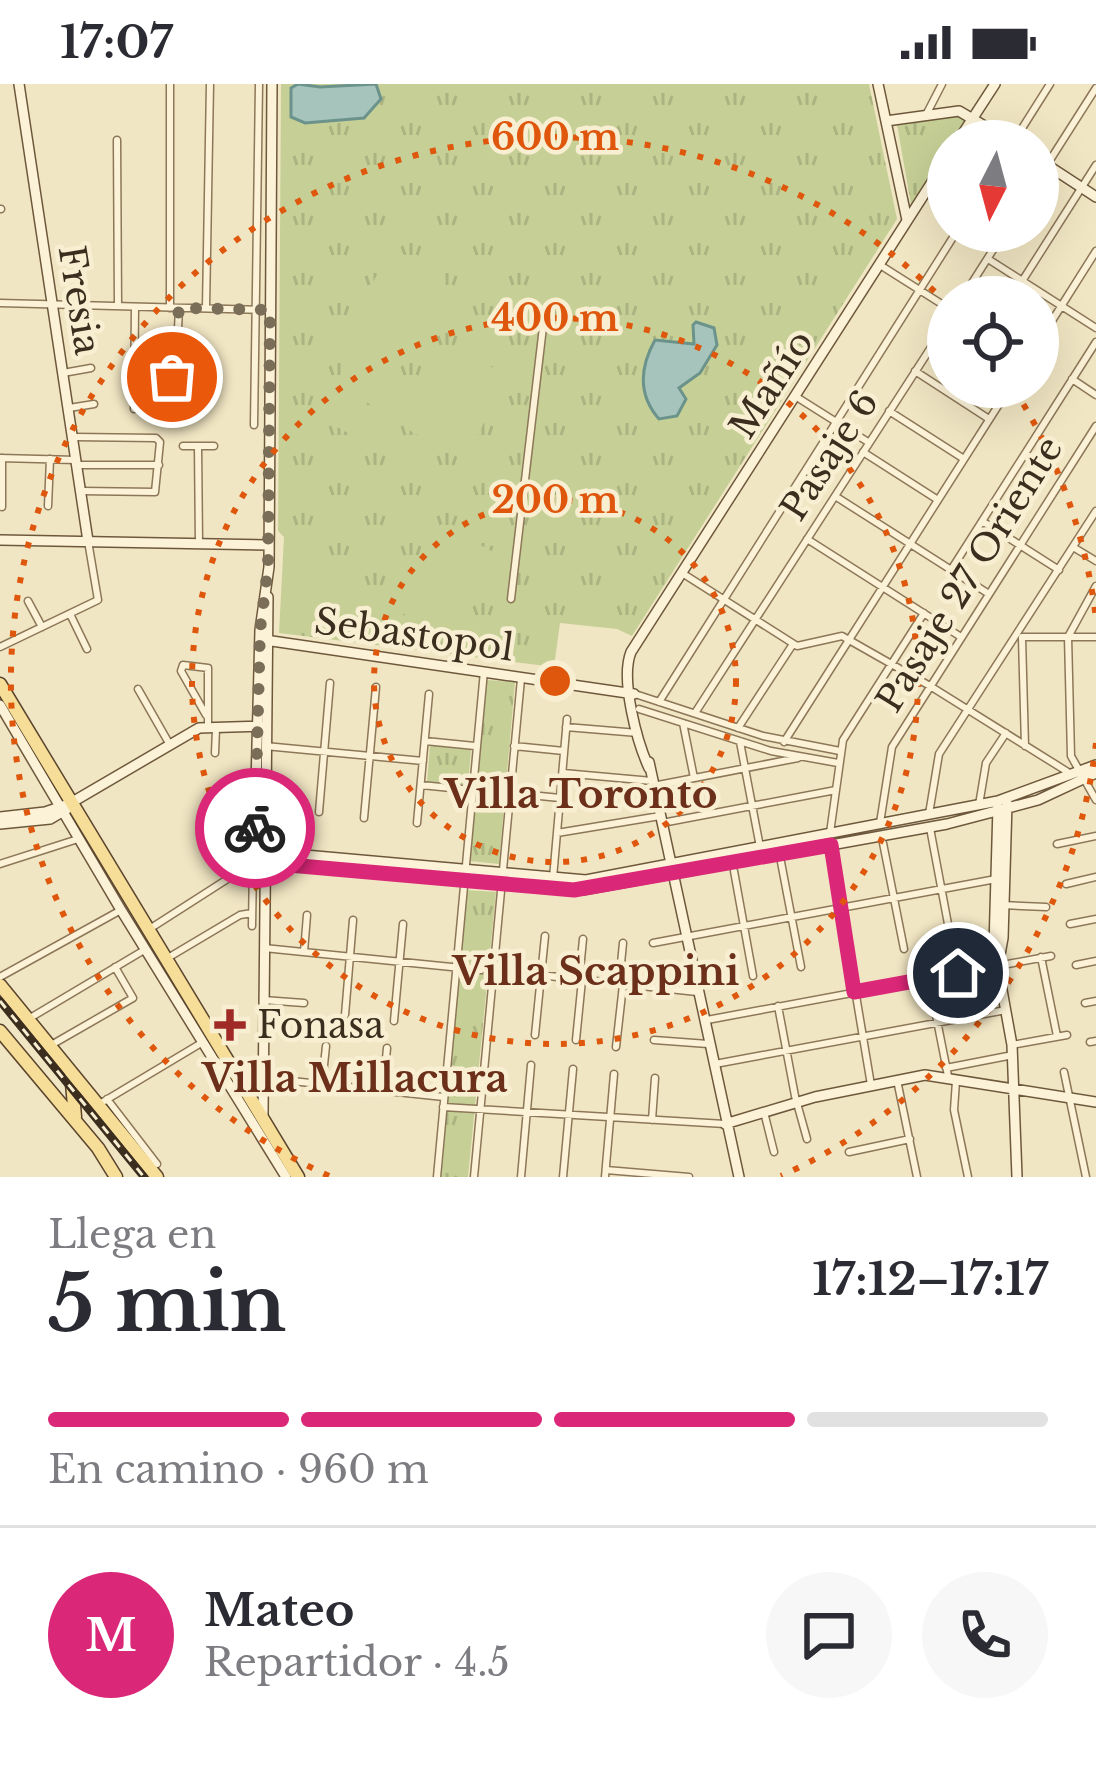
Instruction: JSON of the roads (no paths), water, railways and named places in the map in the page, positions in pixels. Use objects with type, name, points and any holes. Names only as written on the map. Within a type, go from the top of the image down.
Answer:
[{"type":"main road","points":[[2,694],[64,808],[165,960],[207,1039],[298,1177]]},
{"type":"main road","points":[[146,931],[148,952]]},
{"type":"main road","points":[[0,981],[159,1173]]},
{"type":"main road","points":[[0,1030],[116,1177]]},
{"type":"main road","points":[[70,1071],[75,1120]]},
{"type":"street","name":"Fresia","points":[[20,84],[100,596],[70,614]]},
{"type":"street","points":[[170,84],[178,329],[172,345],[172,406]]},
{"type":"street","points":[[206,308],[210,84]]},
{"type":"street","points":[[254,425],[259,84]]},
{"type":"street","points":[[263,1120],[264,948],[259,857],[268,567],[272,84]]},
{"type":"street","points":[[878,84],[907,221]]},
{"type":"street","points":[[926,115],[942,84]]},
{"type":"street","points":[[973,118],[995,84]]},
{"type":"street","points":[[1026,120],[1050,84]]},
{"type":"street","points":[[1059,139],[1095,91]]},
{"type":"street","points":[[886,121],[958,111],[976,120]]},
{"type":"street","points":[[117,140],[118,306]]},
{"type":"street","points":[[1025,276],[1096,165]]},
{"type":"street","points":[[1059,173],[1096,197]]},
{"type":"street","name":"Mañío","points":[[650,768],[638,733],[627,663],[926,191]]},
{"type":"street","points":[[256,203],[264,200],[271,205]]},
{"type":"street","points":[[1059,309],[1092,265],[1096,251]]},
{"type":"street","points":[[659,702],[944,252]]},
{"type":"street","points":[[977,276],[992,252]]},
{"type":"street","points":[[988,259],[1014,276]]},
{"type":"street","points":[[880,264],[927,294]]},
{"type":"street","points":[[0,304],[270,310]]},
{"type":"street","points":[[1061,306],[1096,328]]},
{"type":"street","points":[[134,409],[135,307]]},
{"type":"street","points":[[511,599],[545,310]]},
{"type":"street","points":[[951,570],[1096,342]]},
{"type":"street","name":"Pasaje 6","points":[[695,713],[927,355]]},
{"type":"street","points":[[63,373],[91,368]]},
{"type":"street","points":[[915,371],[989,419]]},
{"type":"street","points":[[1072,379],[1096,395]]},
{"type":"street","points":[[254,390],[269,390]]},
{"type":"street","points":[[795,396],[869,443]]},
{"type":"street","points":[[69,408],[94,404]]},
{"type":"street","points":[[784,742],[996,408]]},
{"type":"street","points":[[889,411],[964,459]]},
{"type":"street","name":"Pasaje 27 Oriente","points":[[880,824],[890,749],[1096,426]]},
{"type":"street","points":[[73,437],[159,440],[158,489],[81,491]]},
{"type":"street","points":[[183,446],[214,446]]},
{"type":"street","points":[[198,446],[199,544]]},
{"type":"street","points":[[863,452],[938,500]]},
{"type":"street","points":[[2,507],[1,458],[159,465]]},
{"type":"street","points":[[48,506],[50,459]]},
{"type":"street","points":[[835,496],[989,594]]},
{"type":"street","points":[[928,815],[937,758],[1020,636],[1096,511]]},
{"type":"street","points":[[982,521],[1059,570]]},
{"type":"street","points":[[808,539],[961,637]]},
{"type":"street","points":[[0,540],[268,545]]},
{"type":"street","points":[[1073,547],[1096,561]]},
{"type":"street","points":[[682,573],[793,644],[806,646],[837,634],[1025,746],[1086,773]]},
{"type":"street","points":[[1096,586],[1068,638],[1071,757],[1086,773],[1096,800]]},
{"type":"street","points":[[28,601],[42,627]]},
{"type":"street","points":[[871,1085],[831,839],[839,763],[843,740],[924,613]]},
{"type":"street","points":[[0,647],[70,614],[87,649]]},
{"type":"street","points":[[1020,636],[1096,637]]},
{"type":"street","points":[[1020,636],[1025,746]]},
{"type":"street","name":"Sebastopol","points":[[263,640],[633,694],[784,742],[841,751]]},
{"type":"street","points":[[738,728],[793,644]]},
{"type":"street","points":[[210,722],[180,670],[182,665],[208,668],[215,753]]},
{"type":"street","points":[[437,1177],[484,670]]},
{"type":"street","points":[[474,1177],[521,676]]},
{"type":"street","points":[[319,812],[330,683]]},
{"type":"street","points":[[364,818],[376,687]]},
{"type":"street","points":[[138,689],[170,745]]},
{"type":"street","points":[[417,824],[429,694]]},
{"type":"street","name":"Mañío","points":[[633,694],[739,1177]]},
{"type":"street","points":[[639,709],[740,742],[839,763]]},
{"type":"street","points":[[0,820],[50,819],[210,722],[261,726]]},
{"type":"street","points":[[553,878],[566,723],[638,733]]},
{"type":"street","points":[[683,723],[694,778]]},
{"type":"street","points":[[252,926],[266,746],[261,726]]},
{"type":"street","points":[[979,805],[986,763],[1006,734]]},
{"type":"street","points":[[425,741],[477,746]]},
{"type":"street","points":[[740,742],[760,847]]},
{"type":"street","points":[[266,746],[423,761]]},
{"type":"street","points":[[514,746],[563,751]]},
{"type":"street","points":[[563,773],[652,784],[801,758]]},
{"type":"street","points":[[146,931],[259,857],[574,890],[760,847],[930,828],[1086,773]]},
{"type":"street","points":[[421,785],[473,790]]},
{"type":"street","points":[[557,833],[836,790]]},
{"type":"street","points":[[510,793],[560,798]]},
{"type":"street","points":[[501,879],[586,880],[671,868],[831,839],[880,824],[979,805],[1003,805]]},
{"type":"street","points":[[1003,805],[1000,905],[1004,938],[997,965],[1012,1050],[1017,1177]]},
{"type":"street","points":[[64,808],[78,839],[207,1039],[286,1177]]},
{"type":"street","points":[[930,828],[951,940]]},
{"type":"street","points":[[1058,844],[1096,836]]},
{"type":"street","points":[[0,864],[78,839]]},
{"type":"street","points":[[883,843],[904,950]]},
{"type":"street","points":[[781,862],[801,968]]},
{"type":"street","points":[[734,871],[753,976]]},
{"type":"street","points":[[1066,884],[1096,877]]},
{"type":"street","points":[[653,943],[1001,879]]},
{"type":"street","points":[[1000,905],[1046,907]]},
{"type":"street","points":[[0,981],[121,910]]},
{"type":"street","points":[[165,960],[240,915],[252,913]]},
{"type":"street","points":[[304,952],[307,915]]},
{"type":"street","points":[[1070,924],[1096,919]]},
{"type":"street","points":[[345,1016],[353,920]]},
{"type":"street","points":[[394,1021],[404,924]]},
{"type":"street","points":[[535,1036],[545,936]]},
{"type":"street","points":[[576,1040],[583,939]]},
{"type":"street","points":[[616,1047],[623,943]]},
{"type":"street","points":[[264,948],[482,970]]},
{"type":"street","points":[[28,1019],[148,952]]},
{"type":"street","points":[[703,1021],[1052,956]]},
{"type":"street","points":[[1041,957],[1057,1036]]},
{"type":"street","points":[[1076,965],[1096,961]]},
{"type":"street","points":[[50,1046],[133,998],[115,968]]},
{"type":"street","points":[[494,970],[697,992]]},
{"type":"street","points":[[929,978],[968,1177]]},
{"type":"street","points":[[263,1000],[304,1004]]},
{"type":"street","points":[[1084,1003],[1096,1001]]},
{"type":"street","points":[[778,1006],[807,1139]]},
{"type":"street","points":[[712,1064],[1006,1010]]},
{"type":"street","points":[[950,1074],[1067,1035]]},
{"type":"street","points":[[102,1102],[207,1039]]},
{"type":"street","points":[[654,1040],[708,1044]]},
{"type":"street","points":[[322,1084],[326,1046]]},
{"type":"street","points":[[383,1091],[388,1048]]},
{"type":"street","points":[[521,1177],[532,1065]]},
{"type":"street","points":[[563,1177],[573,1069]]},
{"type":"street","points":[[1064,1072],[1086,1177]]},
{"type":"street","points":[[614,1074],[606,1173],[688,1177]]},
{"type":"street","points":[[263,1078],[383,1091],[480,1109],[725,1124],[797,1102],[925,1075],[950,1074],[1096,1102]]},
{"type":"street","points":[[652,1120],[656,1078]]},
{"type":"street","points":[[897,1080],[917,1177]]},
{"type":"street","points":[[764,1112],[774,1152]]},
{"type":"street","points":[[849,1152],[910,1139]]},
{"type":"water","points":[[298,84],[376,84],[381,99],[364,118],[305,123],[291,117],[291,88]]},
{"type":"water","points":[[696,322],[714,328],[717,345],[700,373],[679,388],[686,399],[677,416],[659,419],[645,391],[650,350],[655,340],[694,344]]},
{"type":"railway","points":[[0,1001],[144,1177]]},
{"type":"place","name":"Fonasa","points":[[230,1025]]},
{"type":"district","name":"Villa Toronto","points":[[581,794]]},
{"type":"district","name":"Villa Scappini","points":[[596,971]]},
{"type":"district","name":"Villa Millacura","points":[[355,1078]]}]
